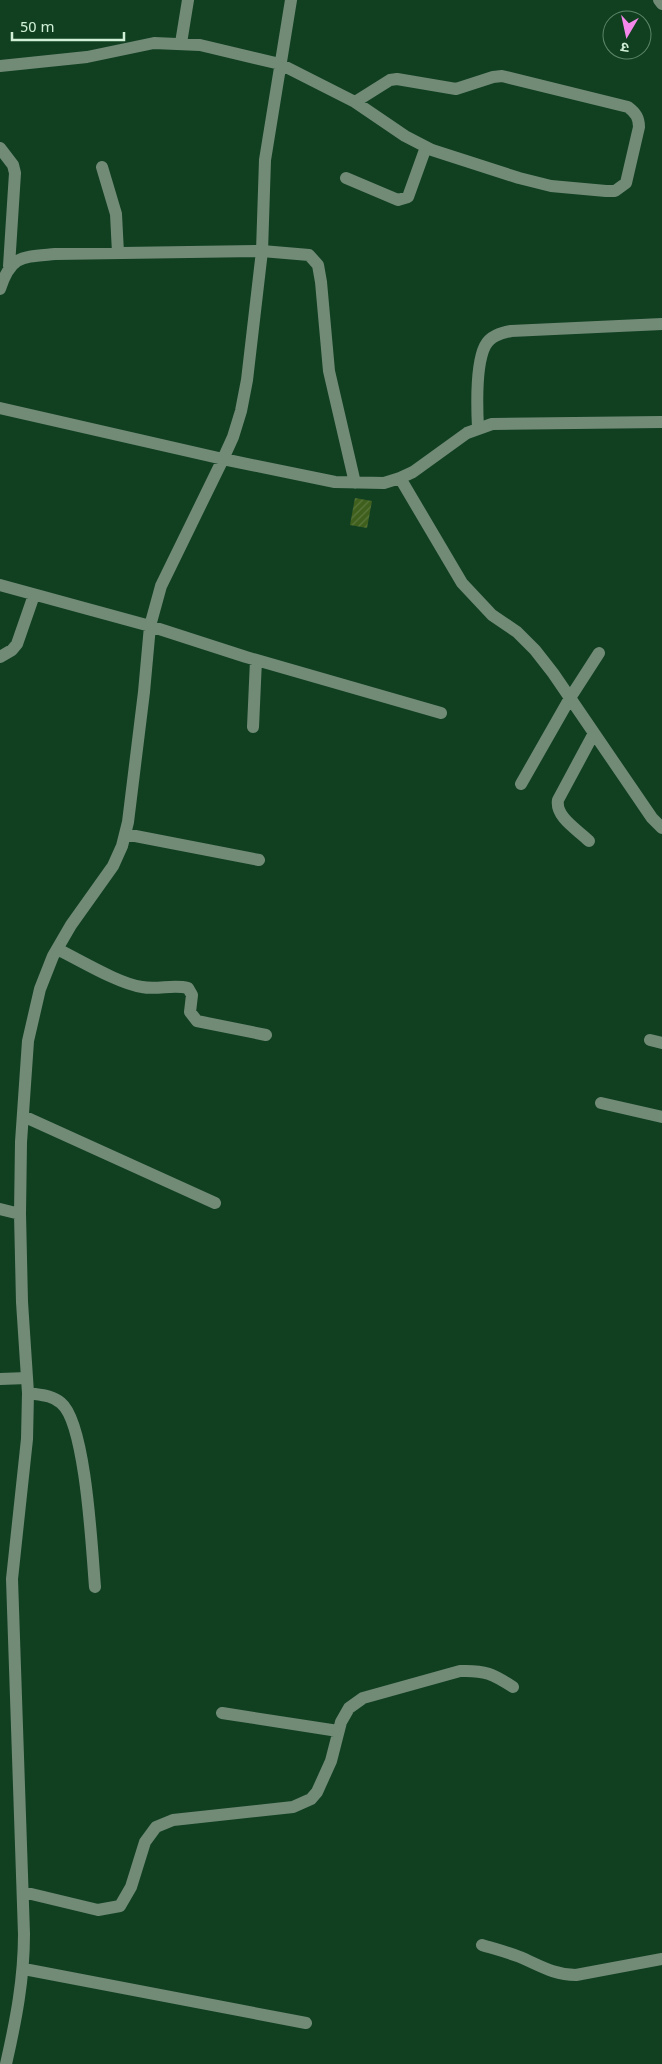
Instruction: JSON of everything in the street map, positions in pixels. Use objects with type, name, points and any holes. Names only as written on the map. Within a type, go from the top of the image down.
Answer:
[{"type":"street","points":[[181,43],[188,0]]},
{"type":"street","points":[[6,2064],[18,2012],[24,1969],[12,1579],[27,1439],[28,1393],[22,1302],[20,1214],[23,1116],[28,1041],[40,989],[57,949],[71,925],[113,866],[125,834],[144,692],[150,626],[161,586],[233,436],[244,396],[262,251],[265,160],[291,0]]},
{"type":"street","points":[[659,0],[662,4]]},
{"type":"street","points":[[0,66],[87,57],[154,44],[181,43],[200,45],[280,64],[355,102],[405,136],[426,147],[519,178],[550,186],[615,191],[621,188],[628,177],[639,127],[639,120],[635,112],[628,107],[502,76],[492,77],[465,88],[456,89],[397,79],[390,80],[355,102]]},
{"type":"street","points":[[346,178],[398,200],[404,200],[408,197],[426,147]]},
{"type":"street","points":[[0,148],[13,165],[15,173],[9,266],[0,289]]},
{"type":"street","points":[[102,167],[116,214],[118,253]]},
{"type":"street","points":[[9,266],[18,260],[33,256],[55,254],[262,251],[309,255],[318,265],[322,282],[329,371],[355,483]]},
{"type":"street","points":[[478,428],[476,399],[482,356],[485,346],[492,338],[511,331],[662,324]]},
{"type":"street","points":[[0,408],[223,459],[335,482],[355,483],[384,483],[400,478],[413,472],[467,433],[492,424],[662,422]]},
{"type":"street","points":[[400,478],[462,583],[492,614],[517,632],[535,650],[652,818],[662,828]]},
{"type":"street","points":[[0,584],[150,626],[256,660],[441,713]]},
{"type":"street","points":[[0,656],[12,650],[17,644],[34,595]]},
{"type":"street","points":[[521,784],[570,698],[599,653]]},
{"type":"street","points":[[253,727],[256,660]]},
{"type":"street","points":[[589,841],[560,813],[557,806],[561,794],[594,733]]},
{"type":"street","points":[[125,834],[259,860]]},
{"type":"street","points":[[57,949],[130,984],[151,988],[181,986],[188,988],[192,995],[190,1012],[197,1021],[266,1035]]},
{"type":"street","points":[[601,1103],[662,1117]]},
{"type":"street","points":[[23,1116],[215,1203]]},
{"type":"street","points":[[0,1209],[20,1214]]},
{"type":"street","points":[[0,1379],[27,1378]]},
{"type":"street","points":[[28,1393],[50,1396],[62,1404],[68,1414],[78,1444],[88,1503],[95,1587]]},
{"type":"street","points":[[23,1892],[98,1910],[120,1906],[131,1887],[145,1842],[156,1827],[173,1820],[302,1804],[310,1800],[322,1784],[331,1761],[341,1722],[349,1708],[363,1698],[460,1671],[476,1670],[492,1673],[513,1687]]},
{"type":"street","points":[[222,1713],[338,1731]]},
{"type":"street","points":[[482,1945],[507,1952],[554,1973],[564,1975],[576,1975],[662,1959]]},
{"type":"street","points":[[24,1969],[306,2023]]},
{"type":"building","points":[[355,498],[372,501],[367,528],[350,525]]}]
